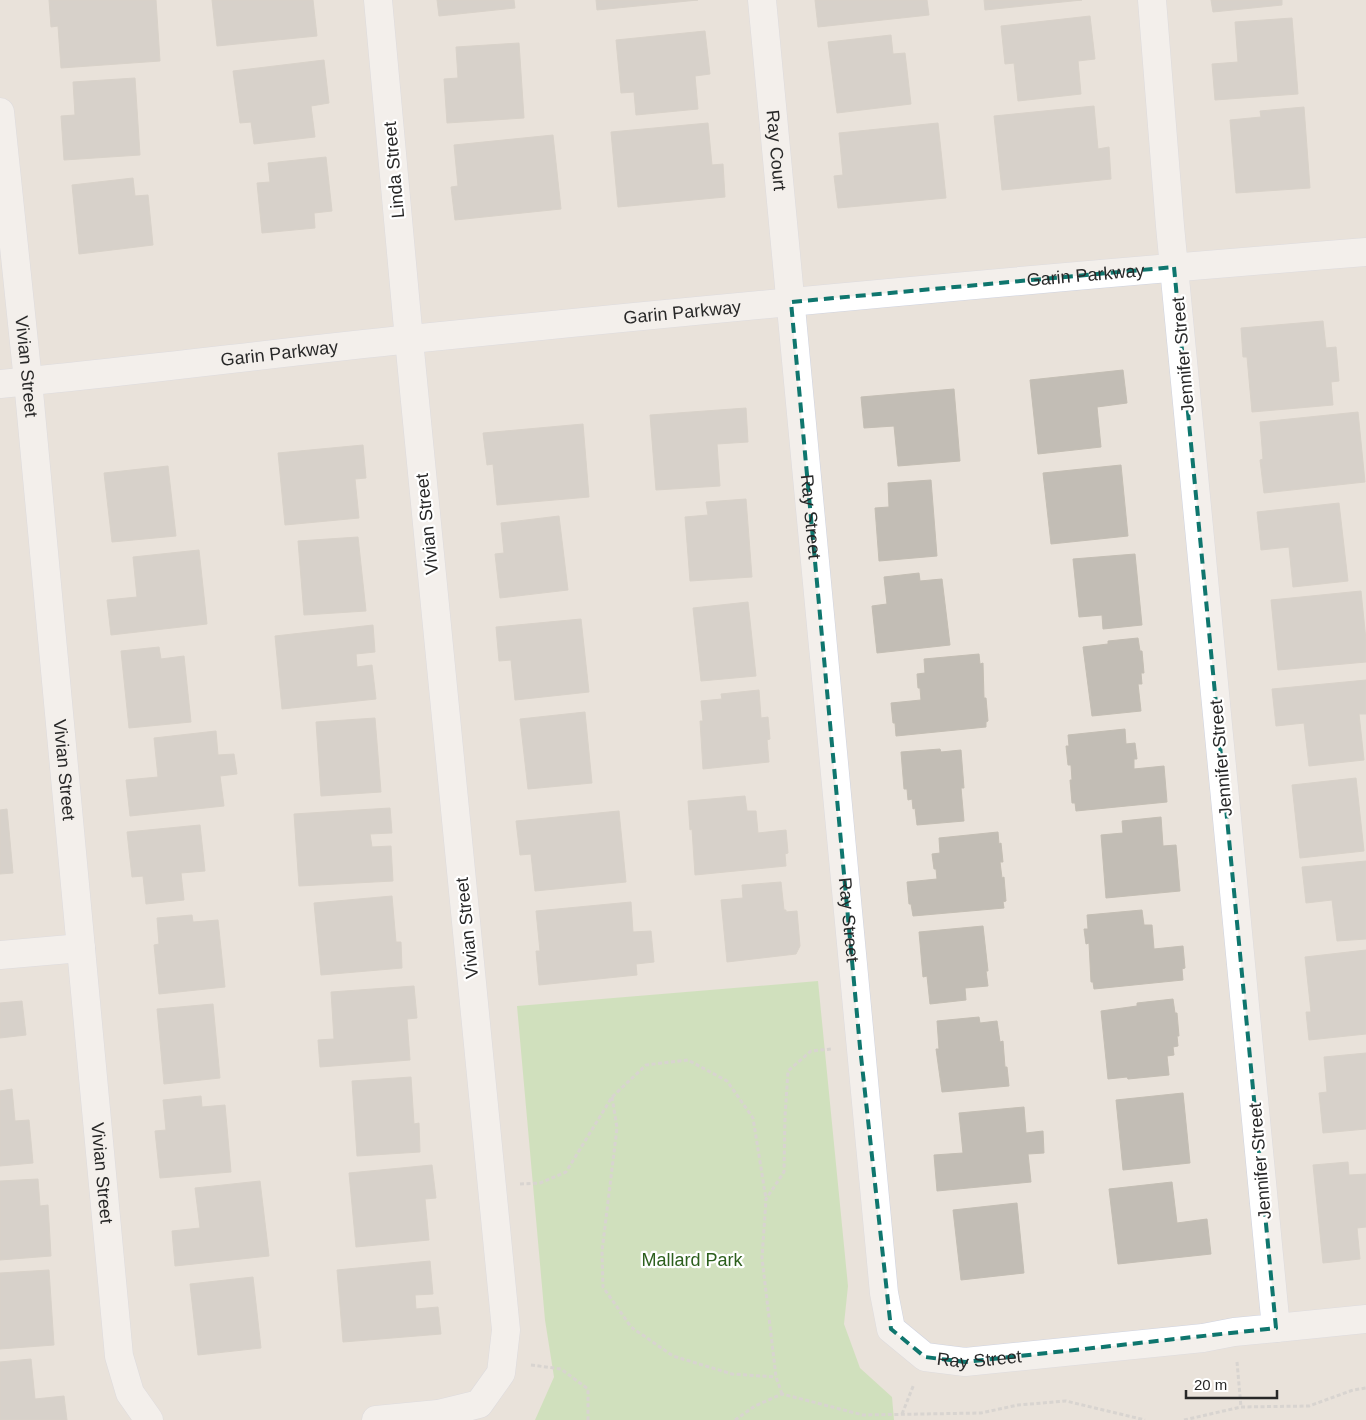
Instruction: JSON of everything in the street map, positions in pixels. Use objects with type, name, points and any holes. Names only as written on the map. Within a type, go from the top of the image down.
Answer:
[{"type":"street","name":"Linda Street","points":[[378,0],[409,340]]},
{"type":"street","name":"Ray Court","points":[[762,0],[791,302]]},
{"type":"street","name":"Jennifer Street","points":[[1152,0],[1174,267],[1276,1328]]},
{"type":"street","name":"Vivian Street","points":[[0,112],[28,381],[119,1356],[130,1393],[149,1420]]},
{"type":"street","name":"Garin Parkway","points":[[0,384],[409,340],[791,302],[1174,267],[1366,252]]},
{"type":"street","name":"Ray Street","points":[[791,302],[860,1047],[884,1293],[890,1329],[925,1357],[965,1362],[1203,1338],[1234,1332]]},
{"type":"street","name":"Vivian Street","points":[[376,1420],[438,1414],[479,1404],[502,1373],[506,1330],[409,340]]},
{"type":"street","points":[[0,955],[81,948]]},
{"type":"street","points":[[1234,1332],[1366,1319]]},
{"type":"path","points":[[766,1199],[784,1172],[784,1116],[788,1072],[811,1051],[860,1047]]},
{"type":"path","points":[[492,1186],[540,1183],[566,1172],[612,1096],[646,1065],[688,1060],[726,1081],[753,1118],[766,1199],[762,1258],[776,1377],[782,1394]]},
{"type":"path","points":[[612,1096],[617,1128],[602,1251],[603,1287],[631,1327],[673,1356],[732,1374],[776,1377]]},
{"type":"path","points":[[1234,1332],[1241,1407]]},
{"type":"path","points":[[503,1361],[560,1369],[588,1389],[588,1420]]},
{"type":"path","points":[[1184,1420],[1241,1407],[1309,1406],[1353,1390],[1366,1388]]},
{"type":"path","points":[[735,1420],[755,1406],[782,1394],[862,1415],[981,1413],[1018,1405],[1066,1401],[1145,1420]]},
{"type":"highlighted area","points":[[1174,267],[1276,1328],[965,1362],[925,1357],[891,1329],[860,1047],[791,302]]},
{"type":"green space","name":"Mallard Park","points":[[818,981],[848,1286],[844,1324],[860,1368],[892,1397],[894,1420],[535,1420],[554,1377],[545,1320],[517,1006]]},
{"type":"building","points":[[49,0],[156,0],[160,61],[61,68],[58,26],[51,27]]},
{"type":"building","points":[[212,0],[313,0],[317,36],[217,46]]},
{"type":"building","points":[[437,0],[514,0],[515,8],[439,16]]},
{"type":"building","points":[[596,0],[698,0],[597,10]]},
{"type":"building","points":[[815,0],[927,0],[929,15],[818,27]]},
{"type":"building","points":[[984,0],[1082,0],[985,10]]},
{"type":"building","points":[[1211,0],[1282,0],[1282,5],[1213,12]]},
{"type":"building","points":[[1090,16],[1095,59],[1078,61],[1081,94],[1018,101],[1014,63],[1005,64],[1001,26]]},
{"type":"building","points":[[1292,18],[1298,94],[1215,100],[1212,64],[1238,62],[1235,22]]},
{"type":"building","points":[[705,31],[710,74],[695,76],[698,109],[636,115],[634,92],[621,93],[616,40]]},
{"type":"building","points":[[891,35],[893,54],[905,53],[911,104],[837,113],[828,42]]},
{"type":"building","points":[[519,43],[524,118],[447,123],[444,79],[458,78],[456,47]]},
{"type":"building","points":[[324,60],[329,103],[311,106],[315,137],[254,144],[251,122],[240,123],[233,71]]},
{"type":"building","points":[[135,78],[140,155],[64,160],[61,116],[75,115],[73,82]]},
{"type":"building","points":[[1094,106],[1098,149],[1109,147],[1111,179],[1002,190],[994,116]]},
{"type":"building","points":[[1304,107],[1310,188],[1236,193],[1230,120],[1261,117],[1260,111]]},
{"type":"building","points":[[708,123],[712,165],[723,164],[725,197],[618,207],[611,132]]},
{"type":"building","points":[[938,123],[946,198],[838,208],[834,176],[843,175],[839,133]]},
{"type":"building","points":[[553,135],[561,209],[455,220],[451,187],[458,186],[454,145]]},
{"type":"building","points":[[326,157],[332,211],[314,213],[315,228],[262,233],[257,183],[270,182],[268,163]]},
{"type":"building","points":[[133,178],[135,196],[148,195],[153,245],[79,254],[72,185]]},
{"type":"building","points":[[1323,321],[1326,348],[1336,347],[1339,381],[1331,382],[1333,405],[1252,412],[1247,357],[1243,357],[1241,328]]},
{"type":"building","points":[[1123,370],[1127,403],[1097,407],[1101,447],[1038,454],[1030,380]]},
{"type":"building","points":[[954,389],[960,461],[898,466],[894,426],[864,428],[861,397]]},
{"type":"building","points":[[746,408],[748,442],[717,444],[720,486],[656,490],[650,415]]},
{"type":"building","points":[[1358,412],[1365,482],[1264,493],[1260,460],[1263,459],[1260,422]]},
{"type":"building","points":[[583,424],[589,497],[497,505],[493,464],[487,465],[483,433]]},
{"type":"building","points":[[363,445],[366,478],[355,479],[359,518],[285,525],[278,453]]},
{"type":"building","points":[[1121,465],[1128,536],[1051,544],[1043,473]]},
{"type":"building","points":[[168,466],[176,536],[112,542],[104,473]]},
{"type":"building","points":[[931,480],[937,556],[879,561],[875,508],[889,507],[888,483]]},
{"type":"building","points":[[746,499],[752,577],[690,581],[685,517],[708,515],[706,502]]},
{"type":"building","points":[[1339,503],[1348,581],[1293,587],[1289,547],[1261,550],[1257,512]]},
{"type":"building","points":[[559,516],[568,590],[500,598],[495,554],[504,553],[501,523]]},
{"type":"building","points":[[358,537],[366,611],[304,615],[298,541]]},
{"type":"building","points":[[199,550],[207,624],[111,635],[107,600],[137,597],[133,557]]},
{"type":"building","points":[[1135,554],[1142,625],[1103,629],[1102,615],[1079,617],[1073,559]]},
{"type":"building","points":[[919,573],[920,581],[942,579],[950,645],[877,653],[872,606],[887,604],[884,577]]},
{"type":"building","points":[[1361,591],[1366,640],[1366,662],[1278,670],[1271,600]]},
{"type":"building","points":[[748,602],[756,676],[701,681],[693,608]]},
{"type":"building","points":[[581,619],[589,692],[515,700],[511,660],[499,661],[496,627]]},
{"type":"building","points":[[373,625],[375,652],[356,654],[357,667],[372,665],[376,699],[282,709],[275,636]]},
{"type":"building","points":[[1138,638],[1140,651],[1142,651],[1144,673],[1141,673],[1142,684],[1138,684],[1141,711],[1092,716],[1083,647],[1108,644],[1108,641]]},
{"type":"building","points":[[159,647],[161,659],[184,656],[191,722],[129,728],[121,651]]},
{"type":"building","points":[[979,654],[980,664],[983,663],[984,698],[986,698],[988,721],[986,722],[986,727],[896,736],[891,703],[921,700],[917,674],[925,673],[924,659]]},
{"type":"building","points":[[1366,680],[1366,714],[1359,714],[1364,760],[1309,766],[1304,723],[1276,726],[1272,689]]},
{"type":"building","points":[[759,690],[761,718],[768,717],[770,739],[767,740],[769,762],[703,769],[700,721],[703,721],[701,701],[722,699],[721,694]]},
{"type":"building","points":[[585,712],[592,783],[528,789],[520,719]]},
{"type":"building","points":[[375,718],[381,792],[321,796],[316,722]]},
{"type":"building","points":[[1125,729],[1126,744],[1135,743],[1137,759],[1134,759],[1134,769],[1164,766],[1167,802],[1076,811],[1075,803],[1072,803],[1071,765],[1068,765],[1066,746],[1069,746],[1068,735]]},
{"type":"building","points":[[216,731],[218,755],[234,754],[237,774],[220,776],[224,806],[130,816],[126,780],[158,777],[154,738]]},
{"type":"building","points":[[940,749],[941,752],[961,750],[964,788],[961,788],[964,821],[917,825],[912,799],[908,800],[907,789],[904,789],[901,752]]},
{"type":"building","points":[[1356,778],[1364,851],[1300,858],[1292,785]]},
{"type":"building","points":[[745,796],[747,811],[756,811],[758,833],[786,830],[788,853],[785,854],[786,866],[695,875],[688,801]]},
{"type":"building","points":[[390,808],[392,833],[370,834],[372,847],[391,846],[393,881],[299,886],[294,814]]},
{"type":"building","points":[[7,809],[13,873],[0,874],[0,810]]},
{"type":"building","points":[[619,811],[626,882],[535,891],[531,854],[520,855],[516,821]]},
{"type":"building","points":[[1161,817],[1163,846],[1176,845],[1180,891],[1106,898],[1101,835],[1123,833],[1122,821]]},
{"type":"building","points":[[200,825],[205,871],[181,873],[184,900],[146,904],[143,876],[132,877],[127,832]]},
{"type":"building","points":[[998,832],[1003,862],[1000,862],[1002,878],[1004,877],[1006,901],[1003,902],[1004,908],[913,916],[911,904],[909,904],[907,882],[937,879],[932,854],[940,853],[939,838]]},
{"type":"building","points":[[1366,861],[1366,939],[1337,941],[1332,900],[1306,903],[1302,867]]},
{"type":"building","points":[[781,882],[784,910],[786,912],[797,911],[800,946],[796,954],[727,962],[721,900],[743,898],[742,885]]},
{"type":"building","points":[[392,896],[396,942],[401,942],[402,968],[321,975],[314,903]]},
{"type":"building","points":[[631,902],[633,932],[651,931],[654,962],[636,964],[637,975],[539,985],[536,951],[540,951],[536,911]]},
{"type":"building","points":[[1142,910],[1144,925],[1152,925],[1154,949],[1183,946],[1185,968],[1182,969],[1183,980],[1094,989],[1093,982],[1091,982],[1089,943],[1086,944],[1084,929],[1088,929],[1087,915]]},
{"type":"building","points":[[192,915],[193,922],[218,920],[225,987],[159,994],[154,945],[159,944],[157,918]]},
{"type":"building","points":[[983,926],[988,986],[965,988],[966,1000],[930,1004],[927,976],[923,977],[919,932]]},
{"type":"building","points":[[1366,950],[1366,1034],[1309,1040],[1306,1012],[1311,1012],[1305,957]]},
{"type":"building","points":[[414,986],[417,1018],[407,1019],[410,1060],[320,1067],[318,1040],[334,1039],[331,992]]},
{"type":"building","points":[[1173,999],[1175,1013],[1177,1013],[1179,1036],[1177,1036],[1178,1046],[1173,1047],[1174,1055],[1167,1056],[1169,1075],[1108,1079],[1101,1011],[1137,1006],[1137,1003]]},
{"type":"building","points":[[22,1001],[26,1035],[0,1038],[0,1003]]},
{"type":"building","points":[[213,1004],[220,1078],[164,1084],[157,1009]]},
{"type":"building","points":[[979,1017],[980,1023],[997,1021],[1000,1042],[1003,1041],[1009,1086],[942,1092],[936,1049],[939,1049],[937,1021]]},
{"type":"building","points":[[1366,1053],[1366,1129],[1323,1133],[1319,1093],[1327,1092],[1324,1057]]},
{"type":"building","points":[[411,1077],[414,1124],[419,1123],[420,1152],[357,1156],[352,1081]]},
{"type":"building","points":[[12,1089],[15,1121],[29,1120],[33,1163],[0,1166],[0,1091]]},
{"type":"building","points":[[1183,1093],[1190,1163],[1123,1170],[1116,1100]]},
{"type":"building","points":[[201,1096],[202,1107],[225,1105],[231,1172],[160,1178],[155,1131],[166,1130],[163,1100]]},
{"type":"building","points":[[1024,1107],[1026,1133],[1043,1131],[1044,1153],[1028,1154],[1031,1182],[937,1191],[934,1155],[963,1153],[959,1113]]},
{"type":"building","points":[[1348,1162],[1349,1175],[1366,1174],[1366,1227],[1357,1228],[1360,1259],[1323,1263],[1313,1165]]},
{"type":"building","points":[[432,1165],[436,1198],[425,1199],[429,1240],[356,1247],[349,1173]]},
{"type":"building","points":[[38,1179],[40,1206],[48,1205],[51,1256],[0,1260],[0,1181]]},
{"type":"building","points":[[260,1181],[269,1256],[175,1266],[172,1231],[200,1228],[195,1188]]},
{"type":"building","points":[[1172,1182],[1177,1223],[1207,1219],[1211,1254],[1118,1264],[1109,1189]]},
{"type":"building","points":[[1017,1203],[1024,1273],[961,1280],[953,1210]]},
{"type":"building","points":[[430,1261],[433,1294],[415,1295],[416,1309],[438,1307],[441,1334],[343,1342],[337,1270]]},
{"type":"building","points":[[49,1270],[54,1345],[0,1349],[0,1273]]},
{"type":"building","points":[[253,1277],[261,1348],[198,1355],[190,1284]]},
{"type":"building","points":[[31,1359],[35,1399],[64,1396],[67,1420],[0,1420],[0,1362]]}]
